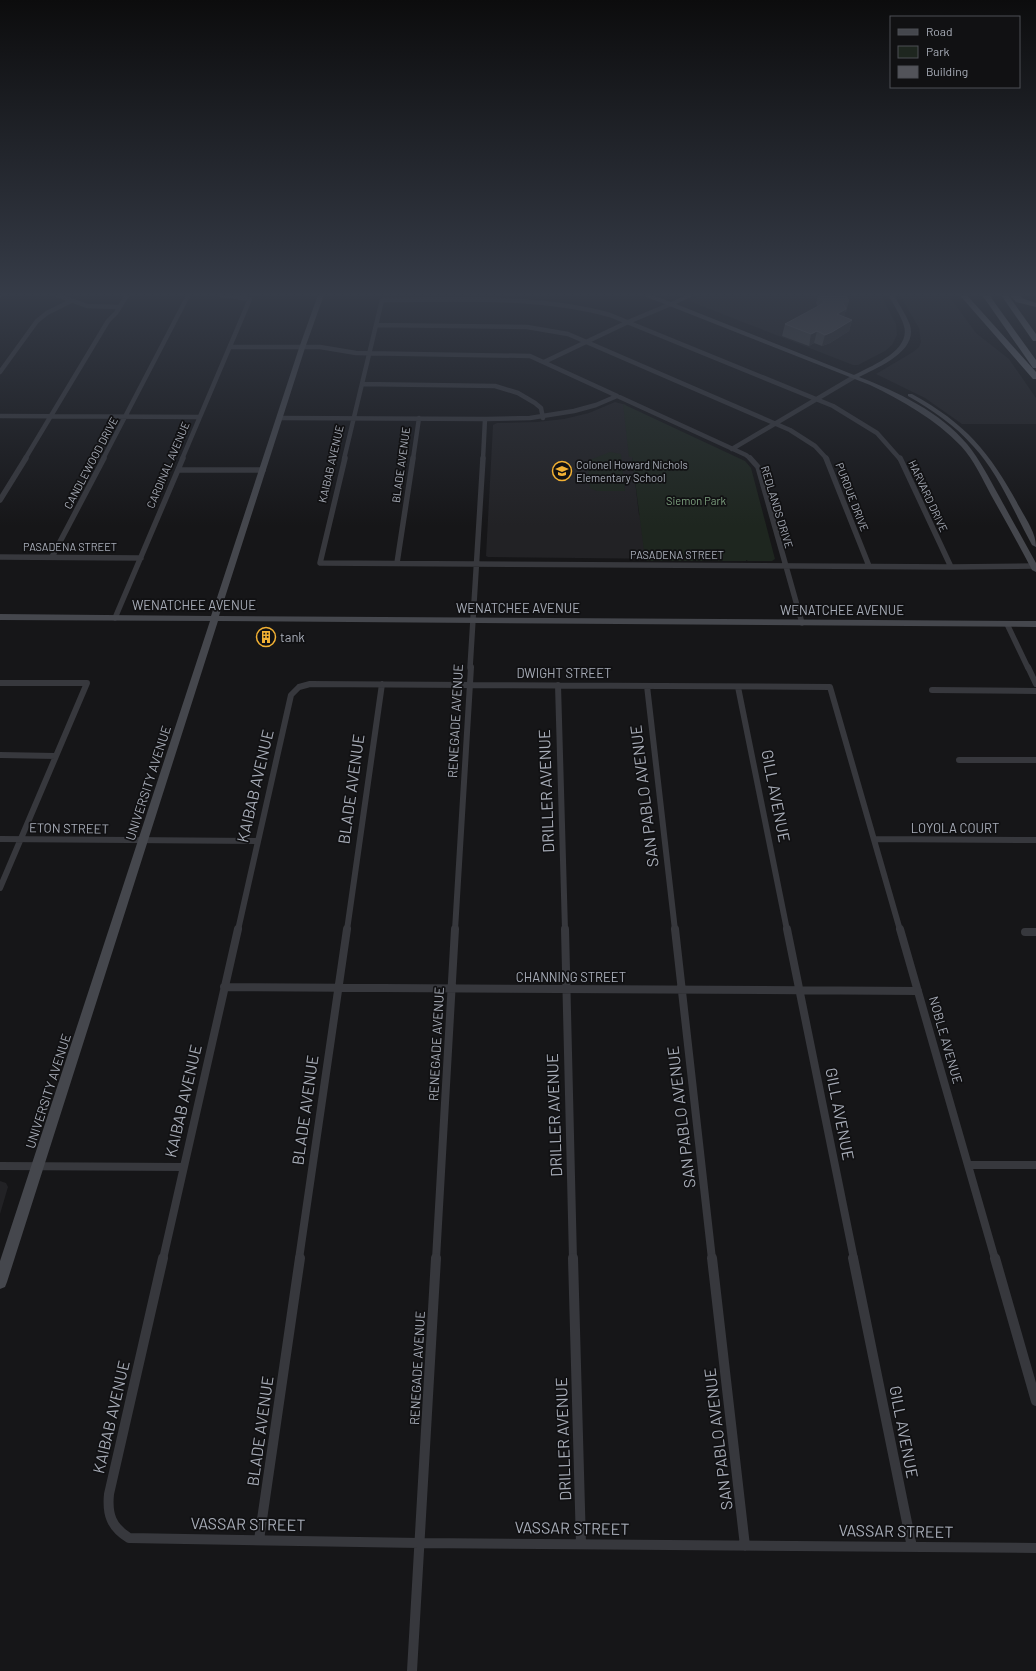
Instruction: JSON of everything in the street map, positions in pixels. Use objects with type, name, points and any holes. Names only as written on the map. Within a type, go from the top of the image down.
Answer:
[{"type":"street","points":[[0,500],[52,416],[78,370]]},
{"type":"street","name":"CANDLEWOOD DRIVE","points":[[52,557],[150,370]]},
{"type":"street","name":"CARDINAL AVENUE","points":[[115,618],[220,370]]},
{"type":"street","name":"UNIVERSITY AVENUE","points":[[0,1282],[295,370]]},
{"type":"street","name":"KAIBAB AVENUE","points":[[320,563],[365,370]]},
{"type":"street","name":"REDLANDS DRIVE","points":[[561,370],[751,459],[758,467],[802,623]]},
{"type":"street","name":"PURDUE DRIVE","points":[[654,370],[775,423],[807,439],[815,446],[828,460],[869,566]]},
{"type":"street","name":"HARVARD DRIVE","points":[[744,370],[814,399],[856,419],[876,433],[893,449],[905,466],[951,567]]},
{"type":"street","points":[[837,370],[885,390],[914,405],[936,420],[960,441],[978,464],[1035,568]]},
{"type":"street","points":[[852,370],[892,386],[922,402],[946,418],[966,435],[990,464],[1036,544]]},
{"type":"street","points":[[732,449],[814,399],[866,370]]},
{"type":"street","points":[[362,384],[495,386],[508,389],[534,402],[542,410],[543,418]]},
{"type":"street","points":[[280,418],[543,418],[584,409],[617,396]]},
{"type":"street","points":[[0,416],[200,417]]},
{"type":"street","name":"BLADE AVENUE","points":[[397,563],[418,418]]},
{"type":"street","name":"RENEGADE AVENUE","points":[[412,1671],[486,419]]},
{"type":"street","points":[[178,470],[263,470]]},
{"type":"street","name":"PASADENA STREET","points":[[0,557],[141,558]]},
{"type":"street","name":"PASADENA STREET","points":[[320,563],[785,565],[1035,568]]},
{"type":"street","name":"WENATCHEE AVENUE","points":[[0,617],[1036,624]]},
{"type":"street","points":[[1007,624],[1036,684]]},
{"type":"street","points":[[0,683],[87,683],[0,888]]},
{"type":"street","name":"DWIGHT STREET","points":[[298,687],[310,684],[830,687]]},
{"type":"street","name":"BLADE AVENUE","points":[[259,1540],[382,684]]},
{"type":"street","name":"DRILLER AVENUE","points":[[558,685],[581,1544]]},
{"type":"street","name":"SAN PABLO AVENUE","points":[[647,686],[745,1546]]},
{"type":"street","name":"KAIBAB AVENUE","points":[[112,1525],[108,1514],[109,1494],[291,695],[298,687]]},
{"type":"street","name":"GILL AVENUE","points":[[738,687],[912,1547]]},
{"type":"street","name":"NOBLE AVENUE","points":[[830,687],[1036,1401]]},
{"type":"street","points":[[932,690],[1036,691]]},
{"type":"street","points":[[0,755],[56,756]]},
{"type":"street","points":[[959,760],[1036,760]]},
{"type":"street","name":"ETON STREET","points":[[0,839],[257,841]]},
{"type":"street","name":"LOYOLA COURT","points":[[874,839],[1036,840]]},
{"type":"street","points":[[1025,932],[1036,932]]},
{"type":"street","name":"CHANNING STREET","points":[[224,987],[918,991]]},
{"type":"street","points":[[968,1165],[1036,1165]]},
{"type":"street","points":[[0,1166],[183,1167]]},
{"type":"street","name":"VASSAR STREET","points":[[112,1525],[119,1533],[129,1538],[419,1543],[1036,1548]]},
{"type":"shaded area","points":[[883,370],[1017,370],[1036,398],[1036,424],[962,424],[925,398],[876,374]]},
{"type":"shaded area","name":"Colonel Howard Nichols Elementary School","points":[[615,402],[626,405],[639,515],[769,560],[486,556],[493,425],[497,423],[537,422],[564,419],[589,413]]},
{"type":"shaded area","points":[[0,1181],[6,1183],[8,1187],[0,1214]]},
{"type":"green space","name":"Siemon Park","points":[[623,404],[745,461],[751,468],[775,559],[772,561],[696,561],[695,559],[695,561],[647,561],[645,559],[632,457],[629,457]]},
{"type":"green space","points":[[610,452],[621,454],[625,491],[597,491],[590,488],[587,461]]},
{"type":"place","name":"Colonel Howard Nichols Elementary School","points":[[562,471]]},
{"type":"place","name":"tank","points":[[266,637]]}]
